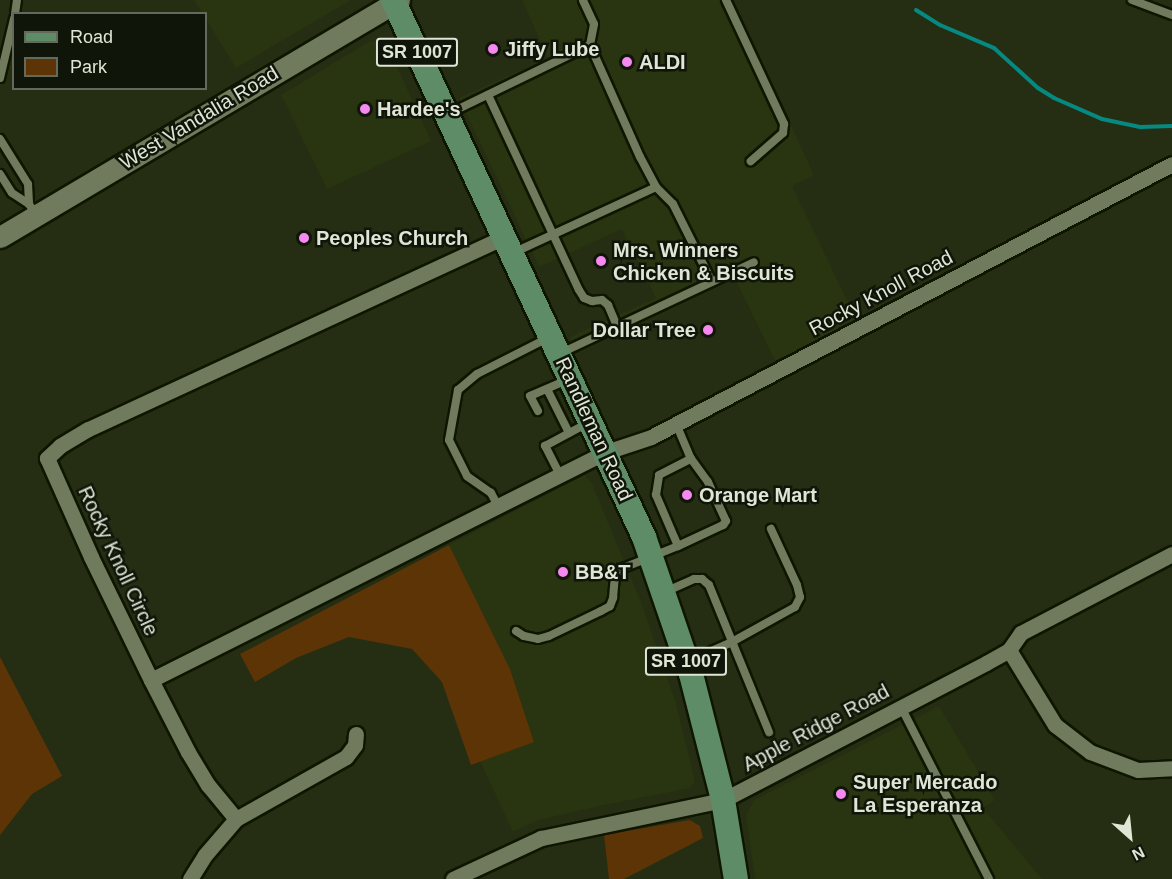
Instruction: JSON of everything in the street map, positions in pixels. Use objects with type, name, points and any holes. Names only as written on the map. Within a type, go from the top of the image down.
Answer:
[{"type":"main road","name":"Randleman Road","points":[[395,1],[446,115],[606,452],[650,556],[686,661],[723,800],[736,879]]},
{"type":"main road","name":"West Vandalia Road","points":[[0,237],[33,209],[395,1]]},
{"type":"street","name":"Rocky Knoll Road","points":[[606,452],[651,437],[1172,164]]},
{"type":"street","name":"Rocky Knoll Circle","points":[[151,680],[91,557],[47,458],[60,446],[88,429],[507,245]]},
{"type":"street","points":[[236,819],[208,785],[188,752],[151,680],[606,452]]},
{"type":"street","name":"Apple Ridge Road","points":[[453,879],[541,838],[723,800],[1009,650],[1022,633],[1172,554]]},
{"type":"street","points":[[1009,650],[1055,725],[1090,752],[1138,770],[1172,768]]},
{"type":"street","points":[[190,879],[205,855],[236,819],[346,757],[356,746],[356,734]]},
{"type":"lane","points":[[583,0],[594,24],[590,45],[640,157],[656,188],[673,204],[712,282]]},
{"type":"lane","points":[[726,0],[784,124],[783,133],[751,161]]},
{"type":"lane","points":[[1132,0],[1172,15]]},
{"type":"lane","points":[[0,78],[12,27]]},
{"type":"lane","points":[[446,115],[590,45]]},
{"type":"lane","points":[[488,95],[584,298],[592,301],[602,300],[608,305],[617,326]]},
{"type":"lane","points":[[0,139],[28,184],[33,209]]},
{"type":"lane","points":[[0,174],[12,194],[33,209]]},
{"type":"lane","points":[[507,245],[553,234],[656,188]]},
{"type":"lane","points":[[498,506],[491,493],[466,476],[449,440],[458,390],[477,374],[556,345],[617,326],[754,262]]},
{"type":"lane","points":[[538,411],[530,396],[571,378]]},
{"type":"lane","points":[[547,389],[569,433]]},
{"type":"lane","points":[[560,474],[545,446],[591,421]]},
{"type":"lane","points":[[516,631],[524,636],[538,639],[601,611],[610,606],[615,574],[650,556],[723,525],[726,521],[708,482],[691,459],[676,424]]},
{"type":"lane","points":[[549,433],[552,442]]},
{"type":"lane","points":[[678,546],[656,495],[657,481],[659,475],[691,459]]},
{"type":"lane","points":[[686,661],[730,643],[795,608],[800,597],[797,585],[771,529]]},
{"type":"lane","points":[[663,592],[694,579],[702,579],[709,585],[725,621],[730,643],[769,732]]},
{"type":"lane","points":[[901,707],[989,879]]},
{"type":"shaded area","points":[[194,0],[351,0],[236,68],[207,21],[207,12],[201,12]]},
{"type":"shaded area","points":[[522,0],[733,0],[814,175],[792,186],[857,321],[777,364],[735,279],[578,353],[570,337],[656,298],[622,229],[539,267],[459,98],[548,58]]},
{"type":"shaded area","points":[[377,40],[388,47],[431,141],[327,189],[281,95],[370,41]]},
{"type":"shaded area","points":[[585,475],[592,484],[641,602],[675,700],[695,781],[690,788],[535,821],[513,832],[480,761],[534,741],[510,669],[449,545]]},
{"type":"shaded area","points":[[939,706],[995,800],[983,808],[1042,879],[755,879],[746,816],[754,800]]},
{"type":"green space","points":[[449,545],[510,669],[534,742],[471,765],[442,682],[412,649],[349,637],[296,658],[255,682],[240,654]]},
{"type":"green space","points":[[0,657],[62,776],[32,794],[0,835]]},
{"type":"green space","points":[[690,820],[700,826],[703,838],[624,879],[609,879],[604,835]]},
{"type":"waterway","points":[[916,10],[940,25],[994,48],[1038,88],[1054,98],[1102,119],[1141,127],[1172,126]]},
{"type":"place","name":"Jiffy Lube","points":[[493,49]]},
{"type":"place","name":"ALDI","points":[[627,62]]},
{"type":"place","name":"Hardee's","points":[[365,109]]},
{"type":"place","name":"Peoples Church","points":[[304,238]]},
{"type":"place","name":"Mrs. Winners Chicken & Biscuits","points":[[601,261]]},
{"type":"place","name":"Dollar Tree","points":[[708,330]]},
{"type":"place","name":"Orange Mart","points":[[687,495]]},
{"type":"place","name":"BB&T","points":[[563,572]]},
{"type":"place","name":"Super Mercado La Esperanza","points":[[841,794]]}]
